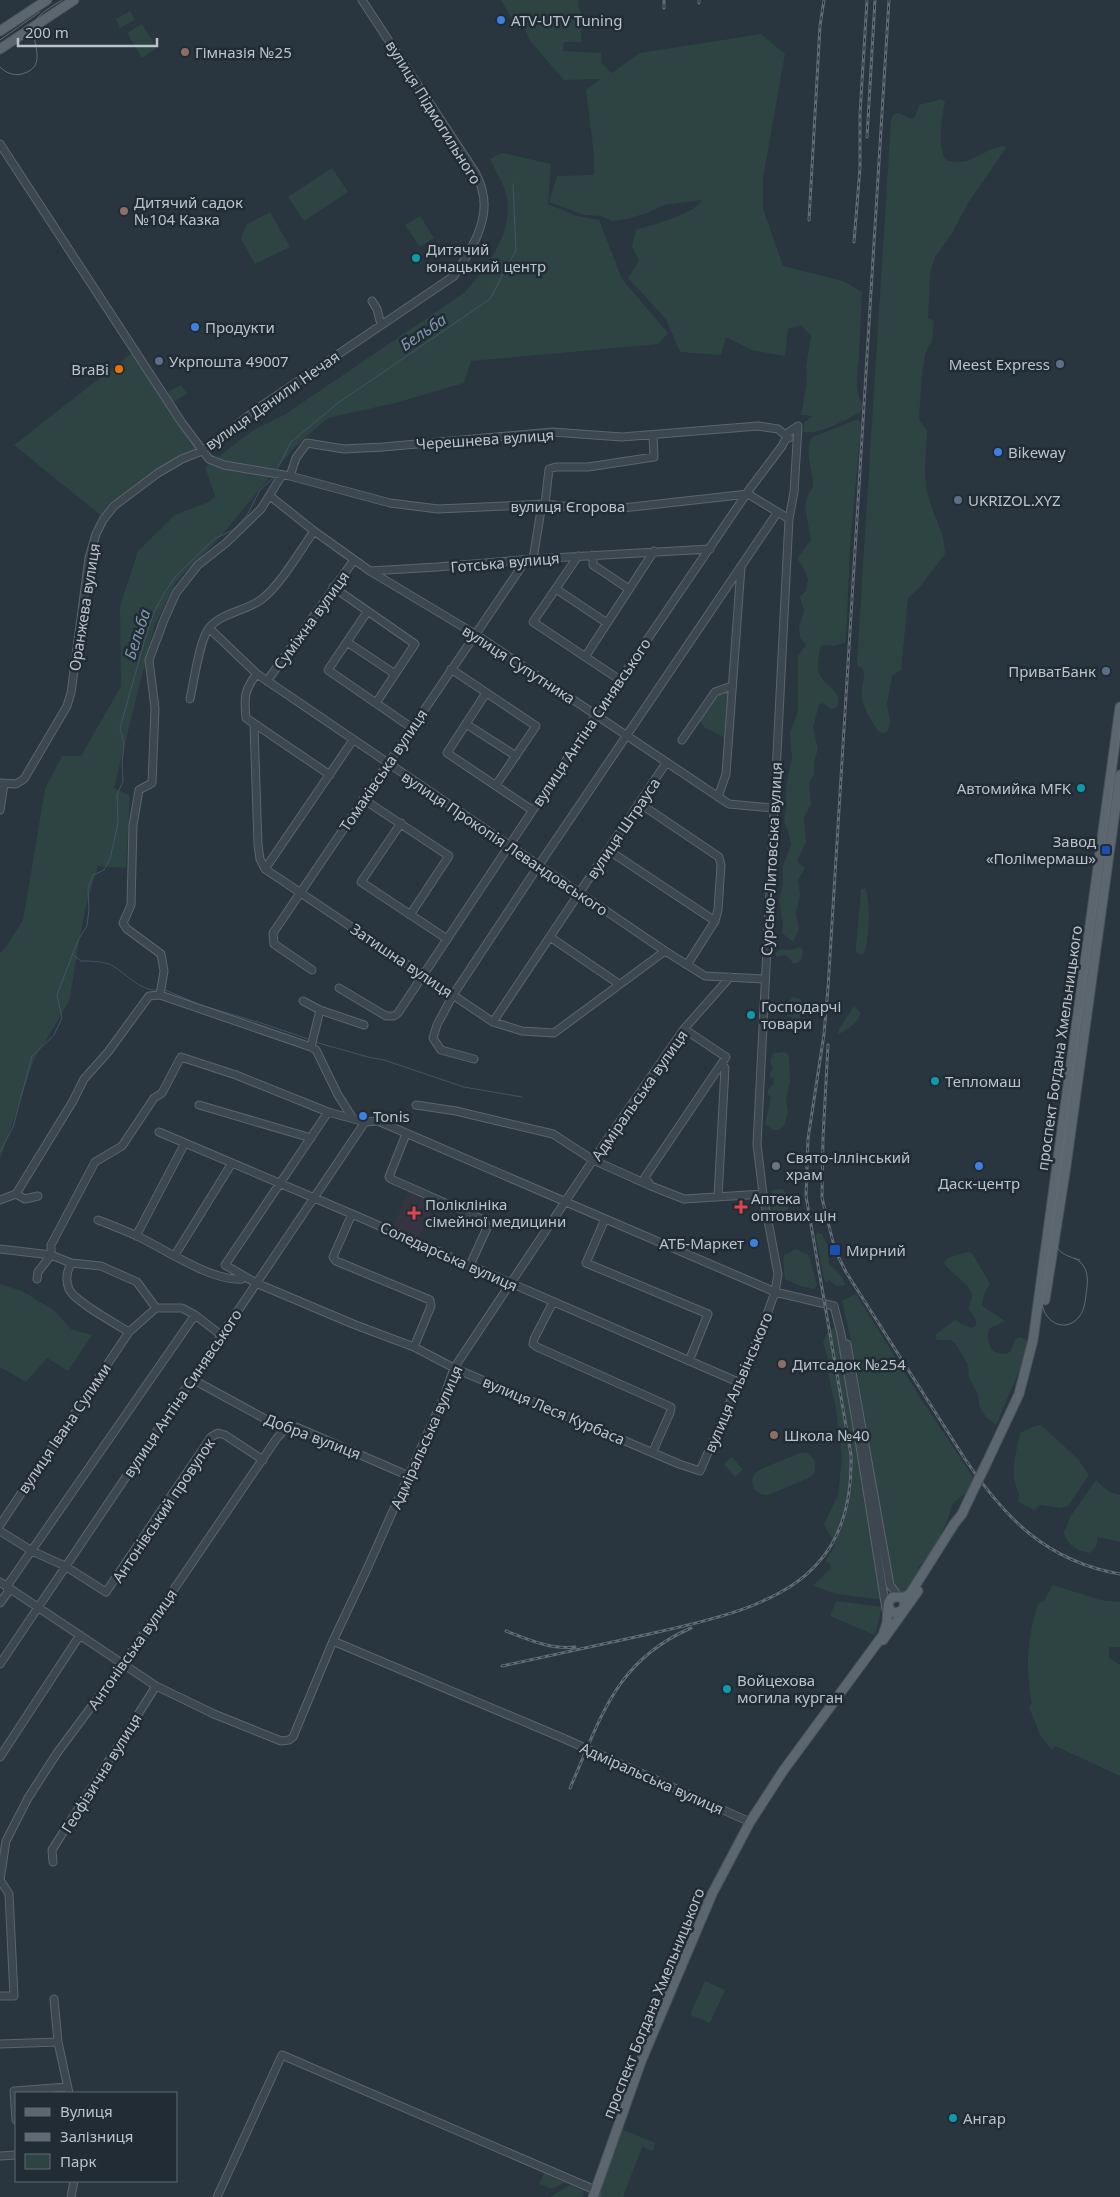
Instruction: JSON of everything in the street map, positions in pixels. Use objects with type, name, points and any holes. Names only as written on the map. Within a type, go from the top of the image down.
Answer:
[{"type":"main road","points":[[0,31],[47,0]]},
{"type":"main road","points":[[0,49],[74,0]]},
{"type":"main road","name":"проспект Богдана Хмельницького","points":[[595,2195],[639,2067],[665,2003],[712,1894],[750,1822],[783,1771],[883,1640],[958,1526],[1019,1394],[1033,1340],[1120,707]]},
{"type":"main road","name":"проспект Богдана Хмельницького","points":[[1019,1391],[1030,1366],[1040,1330],[1055,1244],[1120,775]]},
{"type":"main road","name":"проспект Богдана Хмельницького","points":[[871,1654],[885,1630],[888,1604],[893,1597],[910,1594],[962,1514]]},
{"type":"main road","points":[[888,1604],[893,1612],[905,1607],[900,1597]]},
{"type":"street","name":"вулиця Підмогильного","points":[[362,0],[475,172],[482,190],[485,208],[478,232],[466,256]]},
{"type":"street","name":"вулиця Данили Нечая","points":[[0,144],[202,451],[260,407],[454,276],[466,256]]},
{"type":"street","points":[[372,301],[377,310],[381,325]]},
{"type":"street","name":"Черешнева вулиця","points":[[290,476],[296,458],[307,444],[344,449],[552,432],[603,437],[653,435],[758,426],[778,429],[797,442]]},
{"type":"street","name":"вулиця Антіна Синявського","points":[[339,988],[386,1016],[394,1016],[398,1013],[596,715],[788,436],[798,426]]},
{"type":"street","name":"Сурсько-Литовська вулиця","points":[[775,1292],[778,1274],[763,1194],[757,1144],[789,520],[794,492],[798,426]]},
{"type":"street","points":[[529,559],[544,504],[549,469],[556,467],[588,467],[654,457],[653,435]]},
{"type":"street","name":"вулиця Єгорова","points":[[202,451],[210,459],[224,465],[290,476],[390,503],[438,509],[544,504],[614,509],[748,494]]},
{"type":"street","name":"Оранжева вулиця","points":[[2,784],[16,784],[24,779],[67,706],[71,693],[89,558],[96,534],[103,520],[114,506],[158,473],[182,459],[202,451]]},
{"type":"street","points":[[0,1200],[16,1194],[73,1101],[84,1079],[108,1052],[149,996],[160,990],[164,971],[161,954],[127,929],[124,923],[131,905],[133,825],[139,790],[152,783],[155,708],[149,660],[176,593],[198,565],[226,543],[261,508],[270,496],[277,475]]},
{"type":"street","points":[[748,494],[789,520]]},
{"type":"street","points":[[270,496],[314,531],[370,571]]},
{"type":"street","points":[[474,1058],[441,1050],[433,1038],[437,1025],[453,995],[777,513]]},
{"type":"street","points":[[190,698],[204,637],[209,628],[220,619],[251,607],[264,597],[314,531]]},
{"type":"street","name":"Готська вулиця","points":[[370,571],[710,548]]},
{"type":"street","points":[[585,656],[654,551]]},
{"type":"street","points":[[593,555],[593,565],[629,589]]},
{"type":"street","points":[[578,556],[533,622],[620,680]]},
{"type":"street","name":"Томаківська вулиця","points":[[312,970],[274,944],[273,933],[451,669],[529,559]]},
{"type":"street","name":"Суміжна вулиця","points":[[267,681],[354,560]]},
{"type":"street","points":[[718,797],[726,774],[741,565]]},
{"type":"street","name":"вулиця Супутника","points":[[370,571],[475,634],[729,804],[773,808]]},
{"type":"street","points":[[333,588],[415,644],[376,703]]},
{"type":"street","points":[[556,589],[607,622]]},
{"type":"street","points":[[367,612],[328,670],[412,728]]},
{"type":"street","name":"вулиця Прокопія Левандовського","points":[[209,628],[257,674],[509,847],[580,892],[687,965],[705,976],[764,979]]},
{"type":"street","points":[[347,642],[395,674]]},
{"type":"street","points":[[451,669],[536,726],[496,785]]},
{"type":"street","points":[[257,674],[248,685],[245,695],[246,715],[251,723],[330,775]]},
{"type":"street","points":[[682,740],[715,692],[732,686]]},
{"type":"street","points":[[486,692],[447,753],[532,810]]},
{"type":"street","points":[[251,723],[258,845],[260,859],[266,869],[353,740]]},
{"type":"street","points":[[466,724],[516,756]]},
{"type":"street","name":"вулиця Штрауса","points":[[493,1022],[666,763]]},
{"type":"street","points":[[0,810],[2,784]]},
{"type":"street","points":[[364,798],[449,856],[410,915]]},
{"type":"street","points":[[639,804],[719,857],[721,865],[718,910],[715,921],[687,965]]},
{"type":"street","points":[[400,822],[361,882],[447,940]]},
{"type":"street","points":[[608,850],[715,921]]},
{"type":"street","name":"Затишна вулиця","points":[[266,869],[493,1022],[522,1030],[554,1033],[665,951]]},
{"type":"street","points":[[550,937],[619,984]]},
{"type":"street","name":"Адміральська вулиця","points":[[156,1686],[214,1714],[282,1740],[289,1740],[296,1734],[333,1641],[409,1476],[454,1368],[565,1201],[684,1029],[730,978]]},
{"type":"street","points":[[160,990],[217,1014],[316,1050],[352,1117]]},
{"type":"street","points":[[303,1001],[320,1010],[364,1025]]},
{"type":"street","points":[[311,1047],[320,1010]]},
{"type":"street","points":[[651,1186],[645,1177],[726,1057],[684,1029]]},
{"type":"street","points":[[37,1279],[38,1272],[51,1255],[51,1245],[95,1162],[122,1146],[154,1098],[162,1093],[181,1057],[236,1075],[328,1112],[365,1122],[378,1121],[775,1292],[834,1306],[841,1318],[850,1358],[890,1585],[900,1597]]},
{"type":"street","points":[[718,1197],[725,1068],[722,1063]]},
{"type":"street","points":[[199,1105],[311,1138]]},
{"type":"street","points":[[416,1105],[456,1111],[553,1134],[593,1160],[651,1186],[684,1198],[763,1194]]},
{"type":"street","points":[[282,1183],[328,1112]]},
{"type":"street","name":"вулиця Антіна Синявського","points":[[0,1664],[365,1122]]},
{"type":"street","name":"Соледарська вулиця","points":[[158,1132],[282,1183],[738,1382]]},
{"type":"street","points":[[406,1134],[389,1176],[391,1179],[484,1220],[487,1228],[470,1265]]},
{"type":"street","points":[[136,1236],[185,1143]]},
{"type":"street","points":[[175,1255],[232,1163]]},
{"type":"street","name":"вулиця Леся Курбаса","points":[[282,1183],[224,1265],[256,1283],[353,1324],[414,1347],[454,1368],[700,1471]]},
{"type":"street","points":[[16,1194],[25,1199],[38,1196]]},
{"type":"street","points":[[352,1214],[333,1257],[336,1261],[430,1300],[431,1306],[414,1347]]},
{"type":"street","points":[[606,1219],[586,1263],[708,1314],[689,1361]]},
{"type":"street","points":[[98,1220],[136,1236],[216,1276],[233,1280],[242,1279],[244,1276]]},
{"type":"street","points":[[0,1250],[51,1255],[71,1263],[101,1266],[137,1282],[156,1308],[182,1308],[195,1315],[221,1335]]},
{"type":"street","points":[[71,1263],[66,1276],[70,1291],[87,1305],[129,1332]]},
{"type":"street","name":"вулиця Альвінського","points":[[700,1471],[775,1292]]},
{"type":"street","points":[[552,1302],[533,1344],[671,1408],[653,1451]]},
{"type":"street","points":[[834,1306],[841,1334],[888,1604]]},
{"type":"street","name":"вулиця Івана Сулими","points":[[0,1525],[129,1332],[156,1308]]},
{"type":"street","points":[[0,1603],[8,1592],[8,1586],[195,1315]]},
{"type":"street","name":"Добра вулиця","points":[[192,1379],[280,1427],[296,1427],[409,1476]]},
{"type":"street","name":"Антонівська вулиця","points":[[0,1880],[6,1841],[28,1798],[57,1753],[123,1664],[277,1438],[286,1428]]},
{"type":"street","name":"Антонівський провулок","points":[[65,1566],[106,1592],[215,1434],[225,1435],[263,1460]]},
{"type":"street","points":[[0,1531],[32,1551],[65,1566]]},
{"type":"street","points":[[875,1534],[887,1618]]},
{"type":"street","points":[[0,1582],[156,1686]]},
{"type":"street","points":[[0,1758],[80,1635]]},
{"type":"street","name":"Адміральська вулиця","points":[[333,1641],[565,1739],[750,1822]]},
{"type":"street","name":"Геофізична вулиця","points":[[53,1862],[52,1850],[156,1686]]},
{"type":"street","points":[[0,1880],[9,1894],[14,1996],[0,1996]]},
{"type":"street","points":[[15,2106],[14,2091],[68,2090],[58,2042],[54,2000]]},
{"type":"street","points":[[0,2044],[58,2042]]},
{"type":"street","points":[[217,2197],[282,2055],[595,2195]]},
{"type":"street","points":[[0,2156],[15,2155]]},
{"type":"street","points":[[71,2197],[74,2182]]},
{"type":"shaded area","name":"Поліклініка сімейної медицини","points":[[409,1189],[436,1201],[419,1238],[393,1226]]},
{"type":"green space","points":[[501,0],[579,0],[578,6],[582,15],[581,42],[564,42],[563,51],[601,53],[602,64],[612,73],[640,53],[761,34],[785,54],[763,178],[763,208],[783,266],[843,281],[862,292],[857,381],[858,394],[862,404],[861,412],[826,429],[803,432],[804,422],[813,416],[801,415],[807,382],[806,367],[811,336],[801,325],[788,329],[785,356],[751,350],[726,337],[721,355],[680,352],[666,319],[628,278],[639,261],[632,246],[636,230],[691,210],[702,200],[664,205],[647,213],[612,221],[601,216],[584,215],[549,202],[557,176],[594,175],[594,156],[586,90],[600,79],[564,80],[531,42],[523,26],[517,28]]},
{"type":"green space","points":[[130,11],[135,20],[120,28],[116,19]]},
{"type":"green space","points":[[142,24],[157,48],[142,58],[127,33]]},
{"type":"green space","points":[[942,99],[945,102],[941,140],[943,155],[946,160],[963,162],[997,147],[1005,146],[1006,148],[968,203],[953,232],[935,257],[930,273],[928,318],[934,321],[932,342],[928,346],[922,375],[919,415],[920,421],[927,430],[926,487],[943,538],[945,554],[919,588],[908,598],[901,670],[892,676],[887,703],[890,722],[888,731],[882,733],[874,725],[863,704],[864,672],[858,666],[857,661],[891,120],[893,115],[898,113],[912,119],[915,117],[919,105]]},
{"type":"green space","points":[[502,153],[551,164],[548,204],[577,216],[599,220],[622,279],[668,333],[658,344],[471,361],[464,383],[395,403],[328,418],[295,447],[216,542],[176,582],[154,627],[114,788],[130,796],[126,868],[98,866],[85,909],[69,1002],[34,1060],[0,1159],[0,953],[23,920],[45,789],[62,756],[81,756],[121,686],[120,606],[138,551],[175,515],[209,502],[215,496],[205,467],[252,431],[284,415],[464,293],[489,262],[502,238],[506,225],[508,212],[506,193],[490,159]]},
{"type":"green space","points":[[332,168],[348,192],[304,221],[288,197]]},
{"type":"green space","points":[[270,212],[290,247],[255,264],[241,239],[246,225]]},
{"type":"green space","points":[[420,216],[434,238],[420,247],[405,225]]},
{"type":"green space","points":[[133,352],[197,447],[148,481],[104,518],[14,445]]},
{"type":"green space","points":[[181,385],[187,394],[173,402],[168,392]]},
{"type":"green space","points":[[858,419],[861,424],[850,549],[846,638],[845,643],[820,647],[819,672],[834,690],[838,702],[836,708],[831,709],[823,703],[819,705],[813,727],[818,749],[814,762],[814,775],[809,782],[811,805],[804,817],[806,842],[798,858],[798,862],[805,868],[798,880],[800,895],[796,913],[799,930],[793,942],[782,933],[783,923],[779,900],[783,885],[783,866],[791,845],[784,822],[786,786],[792,757],[790,733],[798,711],[798,656],[806,645],[800,638],[799,628],[804,610],[800,597],[806,590],[808,580],[798,557],[811,540],[805,507],[813,485],[809,447],[813,437]]},
{"type":"green space","points":[[728,692],[727,739],[704,727],[700,721],[716,696]]},
{"type":"green space","points":[[865,888],[869,910],[868,931],[866,948],[864,953],[860,955],[856,952],[856,947],[861,890]]},
{"type":"green space","points":[[800,947],[803,951],[801,960],[797,963],[793,963],[786,955],[777,957],[775,953],[782,949],[791,950]]},
{"type":"green space","points":[[793,997],[801,999],[802,1002],[801,1013],[796,1025],[791,1017],[784,1012],[783,1007]]},
{"type":"green space","points":[[854,1006],[861,1013],[860,1016],[852,1026],[838,1034],[839,1029]]},
{"type":"green space","points":[[773,1053],[787,1053],[789,1057],[790,1081],[786,1099],[788,1113],[784,1126],[774,1130],[765,1124],[771,1097],[768,1095],[768,1090],[773,1084],[774,1079],[770,1077],[770,1072],[773,1069],[770,1061]]},
{"type":"green space","points":[[782,1189],[788,1195],[788,1213],[779,1216],[772,1211],[771,1192]]},
{"type":"green space","points":[[817,1232],[822,1234],[828,1246],[829,1264],[842,1277],[845,1285],[837,1286],[829,1280],[826,1283],[816,1237]]},
{"type":"green space","points":[[796,1249],[809,1255],[817,1285],[814,1289],[800,1286],[785,1279],[784,1255]]},
{"type":"green space","points":[[966,1252],[972,1253],[990,1284],[984,1294],[982,1306],[1005,1321],[989,1329],[988,1340],[992,1349],[999,1354],[1004,1354],[1010,1352],[1015,1340],[1020,1337],[1028,1341],[1020,1369],[996,1425],[986,1417],[979,1406],[978,1394],[969,1378],[968,1365],[955,1343],[950,1340],[937,1340],[935,1335],[955,1320],[971,1328],[976,1326],[976,1320],[969,1309],[971,1293],[965,1284],[944,1263],[948,1258]]},
{"type":"green space","points":[[0,1284],[22,1291],[55,1311],[71,1329],[92,1335],[68,1371],[47,1358],[26,1382],[0,1367]]},
{"type":"green space","points":[[856,1294],[921,1399],[973,1477],[966,1493],[953,1503],[946,1524],[930,1555],[918,1568],[922,1573],[909,1593],[897,1591],[892,1581],[855,1359],[842,1301]]},
{"type":"green space","points":[[835,1327],[841,1342],[873,1550],[883,1600],[837,1594],[813,1586],[831,1568],[830,1564],[826,1562],[834,1544],[824,1524],[838,1495],[842,1457],[836,1409],[828,1373],[828,1359],[823,1342],[827,1333]]},
{"type":"green space","points":[[1041,1425],[1078,1459],[1089,1475],[1068,1506],[1060,1508],[1041,1505],[1034,1510],[1018,1502],[1019,1493],[1014,1479],[1014,1472],[1020,1433]]},
{"type":"green space","points":[[800,1453],[808,1453],[815,1461],[815,1472],[811,1477],[768,1495],[761,1494],[754,1489],[752,1480],[755,1473]]},
{"type":"green space","points":[[732,1457],[743,1470],[735,1477],[724,1464]]},
{"type":"green space","points":[[1096,1480],[1110,1492],[1120,1495],[1120,1542],[1098,1537],[1096,1546],[1090,1553],[1074,1547],[1064,1533],[1070,1517]]},
{"type":"green space","points":[[1053,1585],[1100,1600],[1120,1602],[1120,1647],[1109,1647],[1109,1658],[1120,1665],[1120,1776],[1055,1746],[1052,1750],[1041,1737],[1030,1710],[1029,1706],[1032,1704],[1028,1678],[1028,1653],[1031,1629],[1038,1604],[1044,1601]]},
{"type":"green space","points":[[836,1601],[882,1607],[875,1635],[830,1616]]},
{"type":"green space","points":[[705,1981],[725,1990],[710,2023],[690,2015]]},
{"type":"green space","points":[[621,2129],[655,2143],[653,2151],[642,2147],[623,2197],[598,2197],[597,2190]]},
{"type":"green space","points":[[544,2173],[565,2183],[552,2189],[539,2184]]},
{"type":"green space","points":[[570,2185],[584,2191],[582,2197],[550,2197]]},
{"type":"waterway","name":"Бельба","points":[[276,471],[291,442],[338,403],[490,299],[516,250],[513,184]]},
{"type":"waterway","name":"Бельба","points":[[0,1152],[13,1127],[32,1056],[54,1035],[62,1018],[57,995],[78,940],[87,926],[89,909],[88,888],[93,875],[104,870],[110,859],[118,823],[117,795],[123,781],[124,744],[120,728],[155,610],[176,576],[214,539],[233,530],[247,515],[260,490],[274,477]]},
{"type":"waterway","points":[[74,956],[81,961],[109,964],[145,988],[158,990]]},
{"type":"waterway","points":[[165,990],[201,1005],[308,1039]]},
{"type":"waterway","points":[[315,1042],[384,1060],[464,1087],[522,1097]]},
{"type":"tram line","points":[[0,67],[16,75],[31,70],[37,59],[34,36],[35,22],[43,12],[62,0]]},
{"type":"tram line","points":[[0,40],[40,12]]},
{"type":"tram line","points":[[1074,1258],[1083,1265],[1087,1274],[1085,1304],[1079,1317],[1067,1325],[1061,1325],[1055,1323],[1046,1314],[1042,1301],[1120,731]]},
{"type":"tram line","points":[[1053,1235],[1058,1249],[1066,1255],[1080,1260]]},
{"type":"railway","points":[[664,0],[664,8]]},
{"type":"railway","points":[[809,220],[820,26],[824,0]]},
{"type":"railway","points":[[854,242],[860,168],[860,114],[867,0]]},
{"type":"railway","points":[[867,137],[875,0]]},
{"type":"railway","points":[[502,1666],[686,1626],[758,1603],[800,1579],[817,1564],[834,1540],[845,1513],[850,1484],[851,1455],[806,1196],[808,1139],[824,1034],[828,988],[889,0]]},
{"type":"railway","points":[[828,1045],[822,1198],[835,1250],[846,1272],[965,1459],[1012,1518],[1030,1534],[1070,1559],[1094,1568],[1120,1574]]},
{"type":"railway","points":[[570,1788],[602,1715],[627,1675],[644,1657],[665,1641],[691,1628]]},
{"type":"railway","points":[[506,1631],[548,1645],[566,1648],[575,1647]]},
{"type":"place","name":"ATV-UTV Tuning","points":[[501,20]]},
{"type":"place","name":"Гімназія №25","points":[[185,52]]},
{"type":"place","name":"Дитячий садок №104 Казка","points":[[124,211]]},
{"type":"place","name":"Дитячий юнацький центр","points":[[416,258]]},
{"type":"place","name":"Продукти","points":[[195,327]]},
{"type":"place","name":"Укрпошта 49007","points":[[159,361]]},
{"type":"place","name":"Meest Express","points":[[1060,364]]},
{"type":"place","name":"BraBi","points":[[119,369]]},
{"type":"place","name":"Bikeway","points":[[998,452]]},
{"type":"place","name":"UKRIZOL.XYZ","points":[[958,500]]},
{"type":"place","name":"ПриватБанк","points":[[1106,671]]},
{"type":"place","name":"Автомийка MFK","points":[[1081,788]]},
{"type":"place","name":"Завод «Полімермаш»","points":[[1106,850]]},
{"type":"place","name":"Господарчі товари","points":[[751,1015]]},
{"type":"place","name":"Тепломаш","points":[[935,1081]]},
{"type":"place","name":"Tonis","points":[[363,1116]]},
{"type":"place","name":"Свято-Іллінський храм","points":[[776,1166]]},
{"type":"place","name":"Даск-центр","points":[[979,1166]]},
{"type":"place","name":"Аптека оптових цін","points":[[741,1207]]},
{"type":"place","name":"Поліклініка сімейної медицини","points":[[414,1213]]},
{"type":"place","name":"АТБ-Маркет","points":[[754,1243]]},
{"type":"place","name":"Мирний","points":[[835,1250]]},
{"type":"place","name":"Дитсадок №254","points":[[782,1364]]},
{"type":"place","name":"Школа №40","points":[[774,1435]]},
{"type":"place","name":"Войцехова могила курган","points":[[727,1689]]},
{"type":"place","name":"Ангар","points":[[953,2118]]}]
